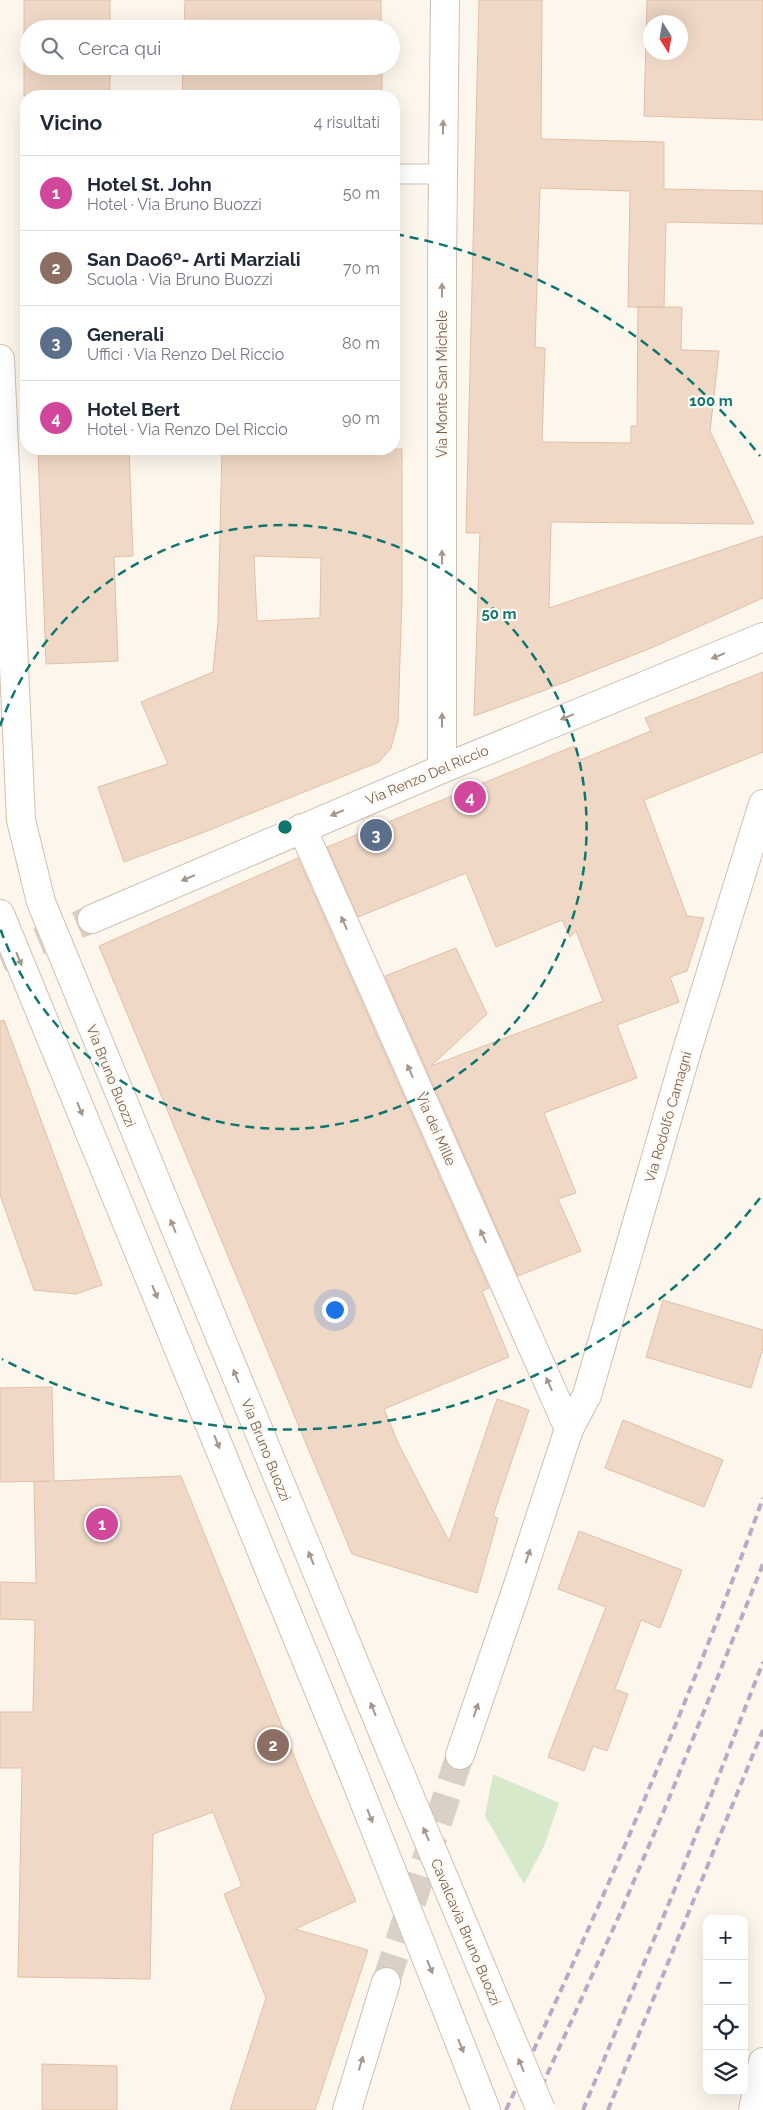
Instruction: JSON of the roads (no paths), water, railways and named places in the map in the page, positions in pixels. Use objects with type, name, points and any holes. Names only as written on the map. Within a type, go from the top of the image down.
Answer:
[{"type":"street","name":"Via Monte San Michele","points":[[442,768],[445,0]]},
{"type":"street","name":"Via Bruno Buozzi","points":[[0,360],[21,820],[41,902],[392,1754]]},
{"type":"street","name":"Via Renzo Del Riccio","points":[[92,919],[442,768],[763,637]]},
{"type":"street","name":"Via Rodolfo Camagni","points":[[460,1756],[516,1594],[569,1429],[587,1395],[688,1047],[763,804]]},
{"type":"street","name":"Via dei Mille","points":[[302,828],[569,1429]]},
{"type":"street","points":[[0,914],[352,1771],[486,2110]]},
{"type":"street","name":"Cavalcavia Bruno Buozzi","points":[[392,1754],[541,2110]]},
{"type":"street","points":[[347,2110],[386,1982]]},
{"type":"street","points":[[753,2110],[763,2062]]},
{"type":"lane","points":[[400,174],[443,174]]},
{"type":"tunnel","points":[[0,958],[92,919]]},
{"type":"tunnel","points":[[386,1982],[460,1755]]},
{"type":"railway","points":[[506,2110],[575,1959],[641,1807],[704,1653],[763,1498]]},
{"type":"railway","points":[[531,2110],[619,1916],[668,1801],[763,1564]]},
{"type":"railway","points":[[583,2110],[674,1891],[763,1662]]},
{"type":"railway","points":[[608,2110],[763,1730]]},
{"type":"place","name":"Hotel Bert","points":[[470,797]]},
{"type":"place","name":"Generali","points":[[376,835]]},
{"type":"place","name":"Hotel St. John","points":[[102,1524]]},
{"type":"place","name":"San Dao6º- Arti Marziali","points":[[273,1745]]}]
